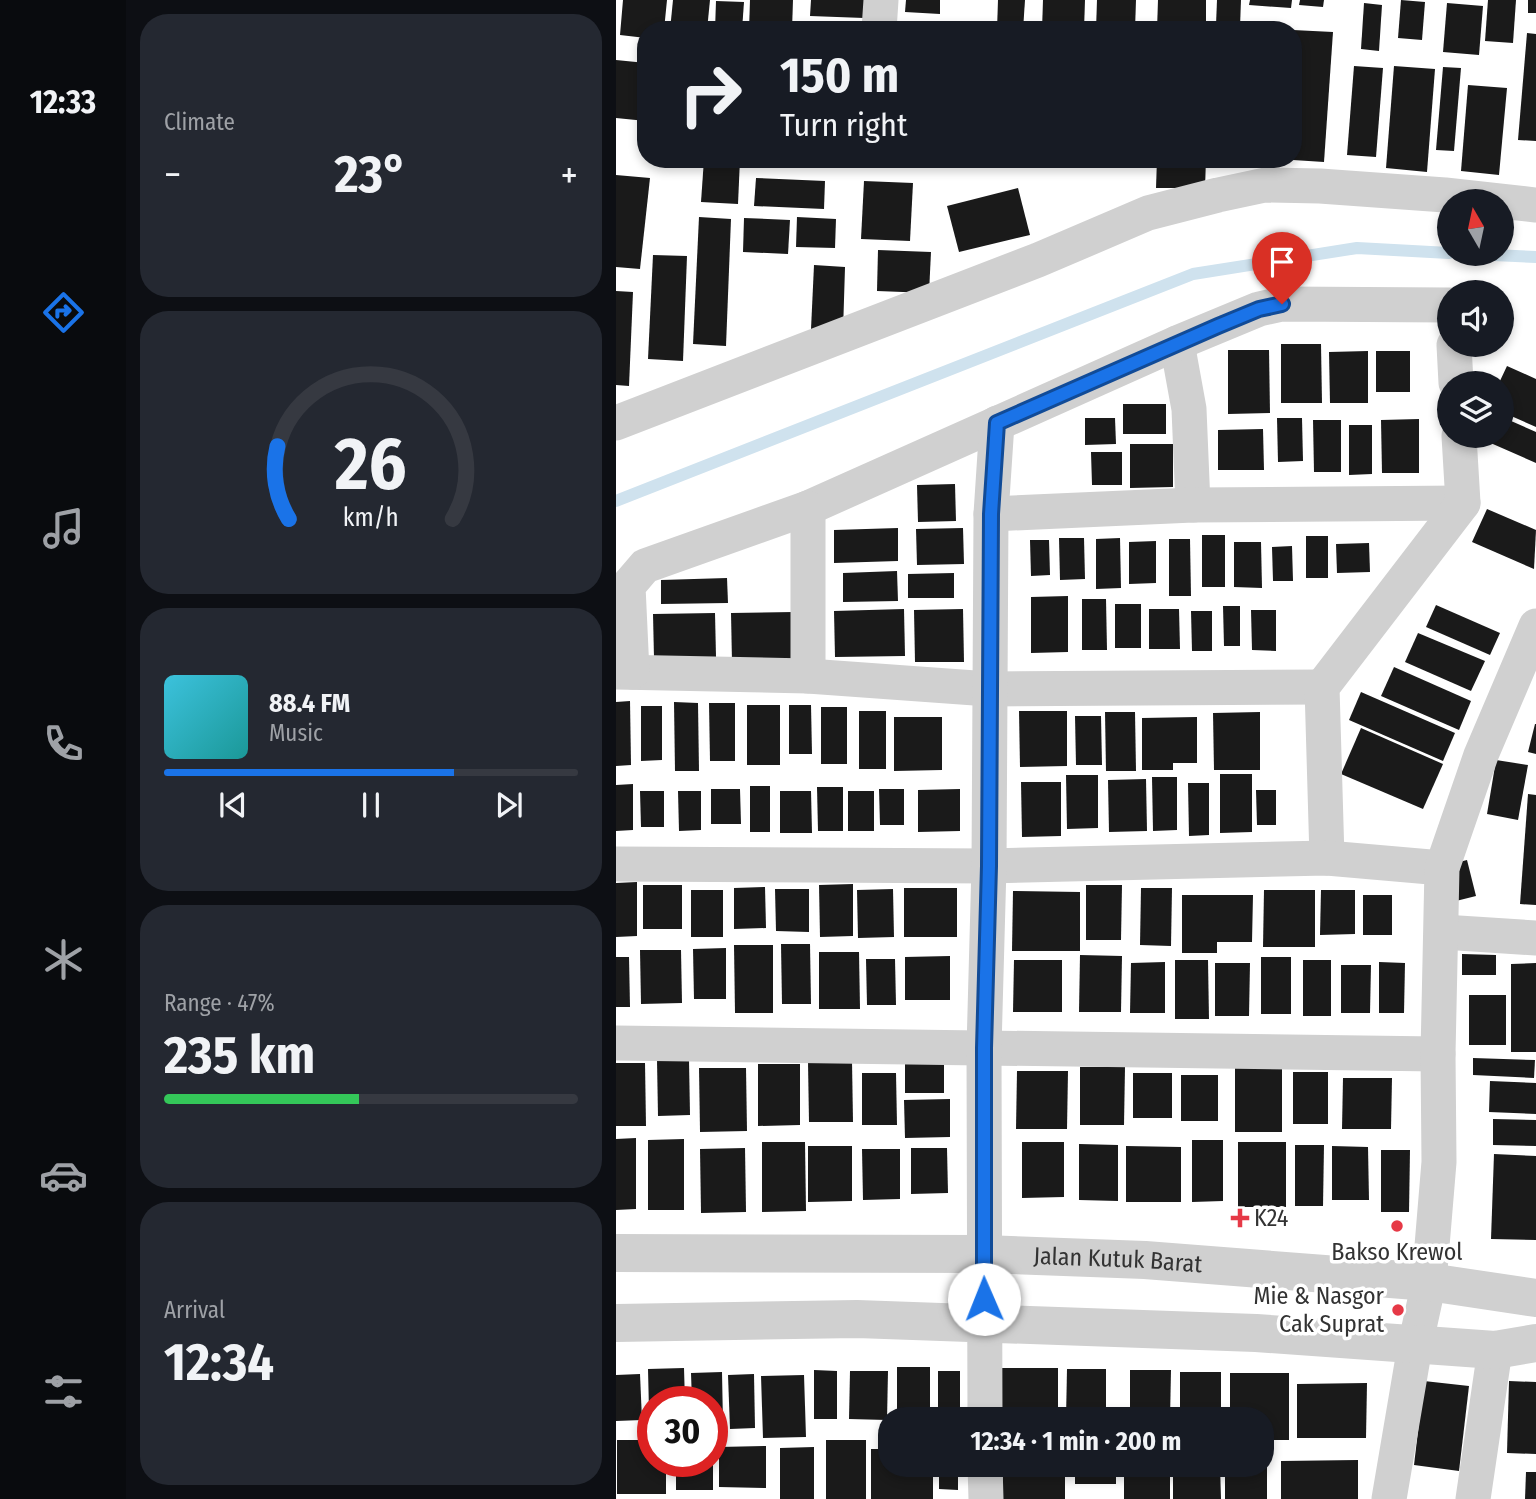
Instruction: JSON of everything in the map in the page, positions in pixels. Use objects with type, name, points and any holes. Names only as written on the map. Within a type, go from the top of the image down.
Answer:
[{"type":"street","points":[[880,21],[881,0]]},
{"type":"street","points":[[616,423],[1038,260],[1148,212],[1218,195],[1265,185],[1320,186],[1445,194],[1536,205]]},
{"type":"street","points":[[1322,687],[989,689],[808,676],[624,672],[628,586],[645,566],[808,508],[1259,309],[1282,304],[1437,305]]},
{"type":"street","points":[[1177,343],[1189,409],[1193,505]]},
{"type":"street","points":[[985,1407],[984,1048],[989,866],[991,514],[997,423]]},
{"type":"street","points":[[1327,858],[1322,687],[1463,503],[1460,448]]},
{"type":"street","points":[[991,514],[1193,505],[1463,503]]},
{"type":"street","points":[[808,508],[808,676]]},
{"type":"street","points":[[1389,1499],[1415,1346],[1429,1282],[1439,1162],[1438,1054],[1443,868],[1481,755],[1536,626]]},
{"type":"street","points":[[616,863],[989,866],[1327,858],[1443,868]]},
{"type":"street","points":[[1443,932],[1536,937]]},
{"type":"street","points":[[616,1043],[1438,1054]]},
{"type":"street","name":"Jalan Kutuk Barat","points":[[616,1253],[983,1254],[1185,1262],[1429,1282],[1536,1298]]},
{"type":"street","points":[[616,1323],[857,1319],[1256,1333],[1415,1346],[1536,1361]]},
{"type":"street","points":[[1494,1354],[1536,1343]]},
{"type":"street","points":[[1472,1499],[1494,1354]]},
{"type":"street","points":[[985,1477],[986,1499]]},
{"type":"building","points":[[623,0],[667,0],[665,21],[637,21],[637,37],[620,35]]},
{"type":"building","points":[[673,0],[710,0],[708,21],[671,21]]},
{"type":"building","points":[[750,0],[793,0],[792,21],[749,21]]},
{"type":"building","points":[[811,0],[865,0],[864,18],[810,16]]},
{"type":"building","points":[[906,0],[940,0],[940,14],[905,12]]},
{"type":"building","points":[[998,0],[1025,0],[1024,21],[997,21]]},
{"type":"building","points":[[1043,0],[1085,0],[1084,21],[1042,21]]},
{"type":"building","points":[[1097,0],[1136,0],[1135,21],[1096,21]]},
{"type":"building","points":[[1158,0],[1206,0],[1206,21],[1157,21]]},
{"type":"building","points":[[1217,0],[1241,0],[1240,21],[1216,21]]},
{"type":"building","points":[[1250,0],[1292,0],[1291,8],[1249,5]]},
{"type":"building","points":[[1300,0],[1324,0],[1323,7],[1299,5]]},
{"type":"building","points":[[1401,0],[1425,2],[1422,40],[1398,38]]},
{"type":"building","points":[[1488,0],[1516,0],[1513,43],[1485,41]]},
{"type":"building","points":[[1528,0],[1536,0],[1536,13],[1528,13]]},
{"type":"building","points":[[716,1],[744,2],[743,21],[715,21]]},
{"type":"building","points":[[1364,3],[1382,5],[1379,51],[1361,49]]},
{"type":"building","points":[[1447,3],[1483,6],[1479,55],[1443,52]]},
{"type":"building","points":[[1302,30],[1333,32],[1324,162],[1302,161]]},
{"type":"building","points":[[1527,33],[1536,34],[1536,141],[1518,140]]},
{"type":"building","points":[[616,60],[637,62],[637,120],[616,118]]},
{"type":"building","points":[[1354,66],[1383,68],[1376,157],[1347,155]]},
{"type":"building","points":[[1394,66],[1435,69],[1427,172],[1386,168]]},
{"type":"building","points":[[1443,67],[1461,68],[1454,151],[1436,150]]},
{"type":"building","points":[[1468,85],[1507,88],[1499,175],[1461,171]]},
{"type":"building","points":[[703,168],[740,168],[738,204],[701,202]]},
{"type":"building","points":[[1157,168],[1206,168],[1205,188],[1156,188]]},
{"type":"building","points":[[616,175],[650,178],[640,269],[616,267]]},
{"type":"building","points":[[756,178],[825,181],[824,209],[754,206]]},
{"type":"building","points":[[864,181],[913,183],[910,241],[861,239]]},
{"type":"building","points":[[1018,188],[1030,235],[959,252],[947,206]]},
{"type":"building","points":[[699,217],[731,219],[726,346],[693,344]]},
{"type":"building","points":[[797,217],[836,219],[835,248],[796,247]]},
{"type":"building","points":[[744,218],[790,220],[788,254],[743,252]]},
{"type":"building","points":[[878,250],[931,252],[929,293],[877,291]]},
{"type":"building","points":[[653,255],[687,256],[683,361],[648,359]]},
{"type":"building","points":[[814,265],[845,267],[843,331],[811,329]]},
{"type":"building","points":[[616,291],[633,292],[629,386],[616,385]]},
{"type":"building","points":[[1281,344],[1321,344],[1322,403],[1281,403]]},
{"type":"building","points":[[1228,350],[1269,350],[1270,413],[1228,414]]},
{"type":"building","points":[[1368,351],[1368,403],[1330,403],[1329,352]]},
{"type":"building","points":[[1376,351],[1410,351],[1410,392],[1376,392]]},
{"type":"building","points":[[1507,366],[1536,379],[1536,427],[1514,417],[1514,371],[1505,371]]},
{"type":"building","points":[[1123,404],[1166,404],[1166,434],[1123,434]]},
{"type":"building","points":[[1085,418],[1115,418],[1116,444],[1085,445]]},
{"type":"building","points":[[1277,418],[1302,418],[1303,461],[1278,462]]},
{"type":"building","points":[[1419,419],[1419,473],[1382,473],[1381,420]]},
{"type":"building","points":[[1313,420],[1341,420],[1341,472],[1314,472]]},
{"type":"building","points":[[1514,422],[1536,432],[1536,463],[1502,448],[1514,448]]},
{"type":"building","points":[[1349,425],[1372,425],[1372,474],[1349,475]]},
{"type":"building","points":[[1263,429],[1264,470],[1218,470],[1218,430]]},
{"type":"building","points":[[1130,444],[1173,444],[1173,487],[1130,488]]},
{"type":"building","points":[[1091,452],[1122,452],[1122,485],[1092,485]]},
{"type":"building","points":[[955,484],[956,521],[918,522],[917,485]]},
{"type":"building","points":[[1487,509],[1536,530],[1534,569],[1472,542]]},
{"type":"building","points":[[898,528],[898,561],[834,563],[834,530]]},
{"type":"building","points":[[963,528],[964,564],[917,565],[916,529]]},
{"type":"building","points":[[1202,535],[1225,535],[1225,587],[1202,587]]},
{"type":"building","points":[[1306,536],[1328,536],[1328,578],[1306,578]]},
{"type":"building","points":[[1059,538],[1084,538],[1085,579],[1060,580]]},
{"type":"building","points":[[1120,538],[1121,588],[1096,589],[1096,539]]},
{"type":"building","points":[[1169,539],[1190,539],[1191,596],[1169,596]]},
{"type":"building","points":[[1030,540],[1049,540],[1050,575],[1031,576]]},
{"type":"building","points":[[1156,541],[1156,583],[1129,584],[1129,542]]},
{"type":"building","points":[[1234,542],[1261,542],[1262,588],[1234,587]]},
{"type":"building","points":[[1369,543],[1370,572],[1337,573],[1336,544]]},
{"type":"building","points":[[1292,546],[1293,581],[1273,581],[1272,547]]},
{"type":"building","points":[[897,571],[898,601],[843,602],[843,573]]},
{"type":"building","points":[[954,573],[954,598],[908,598],[908,574]]},
{"type":"building","points":[[727,578],[728,603],[661,604],[661,580]]},
{"type":"building","points":[[1068,596],[1068,652],[1031,653],[1031,597]]},
{"type":"building","points":[[1082,599],[1106,599],[1107,650],[1082,650]]},
{"type":"building","points":[[1115,604],[1141,604],[1141,648],[1115,648]]},
{"type":"building","points":[[1436,605],[1500,633],[1490,655],[1426,627]]},
{"type":"building","points":[[1223,606],[1240,606],[1240,646],[1224,646]]},
{"type":"building","points":[[904,609],[905,656],[835,657],[834,611]]},
{"type":"building","points":[[963,609],[964,662],[915,662],[914,610]]},
{"type":"building","points":[[1149,609],[1179,609],[1180,649],[1149,649]]},
{"type":"building","points":[[1251,610],[1276,610],[1276,651],[1252,650]]},
{"type":"building","points":[[1191,611],[1212,611],[1212,651],[1192,651]]},
{"type":"building","points":[[794,612],[795,660],[732,662],[731,613]]},
{"type":"building","points":[[715,613],[716,657],[654,658],[653,614]]},
{"type":"building","points":[[1418,633],[1485,661],[1471,691],[1405,662]]},
{"type":"building","points":[[1394,667],[1471,701],[1459,730],[1381,696]]},
{"type":"building","points":[[1361,692],[1455,733],[1443,761],[1349,720]]},
{"type":"building","points":[[630,701],[631,765],[616,766],[616,702]]},
{"type":"building","points":[[674,702],[698,703],[699,771],[675,771]]},
{"type":"building","points":[[709,703],[735,703],[735,761],[710,761]]},
{"type":"building","points":[[747,705],[780,705],[780,765],[747,765]]},
{"type":"building","points":[[789,705],[811,705],[812,754],[789,754]]},
{"type":"building","points":[[641,706],[662,706],[662,760],[641,761]]},
{"type":"building","points":[[821,707],[847,707],[847,764],[821,764]]},
{"type":"building","points":[[859,711],[886,711],[886,769],[859,769]]},
{"type":"building","points":[[1019,711],[1067,711],[1067,766],[1020,767]]},
{"type":"building","points":[[1105,712],[1135,712],[1136,771],[1106,771]]},
{"type":"building","points":[[1260,712],[1260,770],[1214,770],[1213,713]]},
{"type":"building","points":[[1075,716],[1101,716],[1102,765],[1076,765]]},
{"type":"building","points":[[894,717],[942,717],[942,770],[894,771]]},
{"type":"building","points":[[1197,717],[1197,763],[1173,763],[1173,770],[1142,770],[1142,718]]},
{"type":"building","points":[[1536,724],[1536,754],[1528,752]]},
{"type":"building","points":[[1361,728],[1443,764],[1423,809],[1341,774]]},
{"type":"building","points":[[1496,760],[1528,765],[1518,820],[1487,814]]},
{"type":"building","points":[[1220,774],[1252,774],[1252,832],[1220,833]]},
{"type":"building","points":[[1066,775],[1098,775],[1098,828],[1067,829]]},
{"type":"building","points":[[1152,777],[1177,777],[1177,830],[1153,831]]},
{"type":"building","points":[[1146,779],[1147,831],[1109,832],[1108,780]]},
{"type":"building","points":[[1021,782],[1061,782],[1061,836],[1022,837]]},
{"type":"building","points":[[1188,783],[1209,783],[1209,835],[1189,836]]},
{"type":"building","points":[[633,784],[633,830],[616,831],[616,785]]},
{"type":"building","points":[[750,786],[770,786],[770,832],[750,832]]},
{"type":"building","points":[[817,787],[843,787],[843,831],[818,831]]},
{"type":"building","points":[[711,789],[740,789],[741,824],[711,824]]},
{"type":"building","points":[[879,789],[904,789],[904,825],[880,825]]},
{"type":"building","points":[[960,789],[960,831],[918,832],[918,790]]},
{"type":"building","points":[[1256,790],[1276,790],[1276,825],[1257,825]]},
{"type":"building","points":[[640,791],[664,791],[664,827],[641,827]]},
{"type":"building","points":[[678,791],[701,791],[701,830],[679,831]]},
{"type":"building","points":[[780,791],[811,791],[812,833],[780,833]]},
{"type":"building","points":[[848,791],[874,791],[874,831],[848,831]]},
{"type":"building","points":[[1528,794],[1536,795],[1536,905],[1520,904]]},
{"type":"building","points":[[1467,860],[1476,896],[1456,901],[1447,865]]},
{"type":"building","points":[[637,882],[637,936],[616,937],[616,883]]},
{"type":"building","points":[[853,884],[853,936],[820,937],[819,885]]},
{"type":"building","points":[[643,885],[682,885],[682,929],[643,929]]},
{"type":"building","points":[[1086,885],[1122,885],[1121,940],[1086,940]]},
{"type":"building","points":[[765,887],[766,928],[734,929],[734,888]]},
{"type":"building","points":[[904,888],[957,888],[957,937],[904,937]]},
{"type":"building","points":[[1141,888],[1172,888],[1171,946],[1140,945]]},
{"type":"building","points":[[775,889],[809,889],[809,932],[776,931]]},
{"type":"building","points":[[893,889],[894,937],[858,938],[857,890]]},
{"type":"building","points":[[691,890],[723,890],[723,937],[691,937]]},
{"type":"building","points":[[1264,890],[1315,890],[1315,947],[1263,947]]},
{"type":"building","points":[[1321,890],[1355,890],[1355,934],[1320,935]]},
{"type":"building","points":[[1013,891],[1080,892],[1080,951],[1012,951]]},
{"type":"building","points":[[1182,895],[1253,895],[1252,942],[1217,942],[1217,953],[1182,953]]},
{"type":"building","points":[[1363,895],[1392,895],[1392,935],[1363,935]]},
{"type":"building","points":[[781,944],[810,944],[811,1004],[782,1004]]},
{"type":"building","points":[[734,945],[773,945],[773,1013],[735,1013]]},
{"type":"building","points":[[726,948],[726,999],[694,999],[693,949]]},
{"type":"building","points":[[640,950],[681,950],[682,1003],[641,1004]]},
{"type":"building","points":[[819,952],[859,952],[860,1009],[819,1009]]},
{"type":"building","points":[[1462,954],[1496,955],[1496,975],[1462,975]]},
{"type":"building","points":[[1080,955],[1122,956],[1121,1012],[1079,1012]]},
{"type":"building","points":[[950,956],[950,1000],[905,1000],[905,957]]},
{"type":"building","points":[[616,957],[629,957],[630,1007],[616,1007]]},
{"type":"building","points":[[1261,957],[1291,957],[1291,1014],[1261,1014]]},
{"type":"building","points":[[866,959],[895,959],[896,1005],[867,1005]]},
{"type":"building","points":[[1014,960],[1062,960],[1062,1012],[1013,1012]]},
{"type":"building","points":[[1175,960],[1208,960],[1209,1019],[1175,1019]]},
{"type":"building","points":[[1303,960],[1331,960],[1331,1016],[1303,1016]]},
{"type":"building","points":[[1165,962],[1165,1013],[1130,1013],[1131,963]]},
{"type":"building","points":[[1379,962],[1405,963],[1404,1013],[1379,1013]]},
{"type":"building","points":[[1215,963],[1250,963],[1249,1016],[1215,1016]]},
{"type":"building","points":[[1536,963],[1536,1052],[1511,1052],[1511,964]]},
{"type":"building","points":[[1341,965],[1371,965],[1370,1013],[1341,1013]]},
{"type":"building","points":[[1469,995],[1506,995],[1506,1045],[1469,1045]]},
{"type":"building","points":[[905,1054],[944,1054],[944,1093],[905,1093]]},
{"type":"building","points":[[1473,1058],[1535,1060],[1534,1078],[1473,1075]]},
{"type":"building","points":[[657,1060],[689,1060],[690,1115],[658,1116]]},
{"type":"building","points":[[852,1061],[853,1122],[809,1122],[808,1062]]},
{"type":"building","points":[[616,1063],[645,1063],[646,1126],[616,1126]]},
{"type":"building","points":[[758,1064],[800,1064],[800,1125],[758,1126]]},
{"type":"building","points":[[1235,1066],[1282,1067],[1282,1132],[1235,1132]]},
{"type":"building","points":[[1080,1067],[1125,1067],[1124,1125],[1080,1125]]},
{"type":"building","points":[[699,1068],[746,1068],[747,1131],[700,1132]]},
{"type":"building","points":[[1017,1071],[1068,1071],[1067,1129],[1016,1129]]},
{"type":"building","points":[[1293,1072],[1328,1072],[1328,1124],[1293,1124]]},
{"type":"building","points":[[862,1073],[896,1073],[897,1125],[862,1125]]},
{"type":"building","points":[[1133,1073],[1172,1073],[1172,1118],[1133,1118]]},
{"type":"building","points":[[1181,1075],[1218,1075],[1218,1121],[1181,1121]]},
{"type":"building","points":[[1343,1078],[1392,1078],[1391,1129],[1342,1129]]},
{"type":"building","points":[[1490,1081],[1536,1083],[1536,1114],[1489,1112]]},
{"type":"building","points":[[950,1099],[950,1137],[905,1138],[904,1100]]},
{"type":"building","points":[[1493,1119],[1536,1120],[1536,1146],[1493,1145]]},
{"type":"building","points":[[636,1138],[636,1209],[616,1210],[616,1139]]},
{"type":"building","points":[[684,1139],[684,1210],[648,1210],[648,1140]]},
{"type":"building","points":[[1192,1140],[1223,1140],[1223,1201],[1192,1202]]},
{"type":"building","points":[[762,1142],[805,1142],[806,1211],[762,1212]]},
{"type":"building","points":[[1022,1142],[1064,1142],[1064,1197],[1022,1198]]},
{"type":"building","points":[[1238,1142],[1286,1142],[1286,1207],[1238,1207]]},
{"type":"building","points":[[1079,1144],[1118,1145],[1118,1201],[1079,1200]]},
{"type":"building","points":[[1295,1145],[1324,1145],[1323,1206],[1295,1206]]},
{"type":"building","points":[[808,1146],[852,1146],[852,1201],[808,1202]]},
{"type":"building","points":[[1126,1146],[1181,1147],[1181,1202],[1126,1202]]},
{"type":"building","points":[[1332,1146],[1368,1147],[1369,1200],[1332,1200]]},
{"type":"building","points":[[745,1148],[746,1212],[701,1213],[700,1149]]},
{"type":"building","points":[[911,1148],[947,1148],[948,1193],[911,1194]]},
{"type":"building","points":[[862,1149],[900,1149],[900,1199],[863,1200]]},
{"type":"building","points":[[1381,1150],[1410,1150],[1409,1212],[1381,1212]]},
{"type":"building","points":[[1494,1154],[1536,1156],[1536,1240],[1491,1239]]},
{"type":"building","points":[[897,1367],[930,1367],[930,1407],[897,1407]]},
{"type":"building","points":[[684,1368],[685,1386],[648,1386],[648,1369]]},
{"type":"building","points":[[995,1368],[1058,1368],[1058,1407],[996,1407]]},
{"type":"building","points":[[1067,1369],[1106,1369],[1106,1407],[1066,1407]]},
{"type":"building","points":[[814,1370],[837,1371],[837,1419],[814,1419]]},
{"type":"building","points":[[1130,1370],[1171,1370],[1170,1407],[1130,1407]]},
{"type":"building","points":[[850,1371],[888,1371],[887,1407],[878,1407],[878,1420],[849,1419]]},
{"type":"building","points":[[938,1371],[960,1371],[960,1407],[938,1407]]},
{"type":"building","points":[[722,1372],[722,1386],[691,1386],[691,1373]]},
{"type":"building","points":[[1180,1372],[1221,1372],[1221,1407],[1180,1407]]},
{"type":"building","points":[[1230,1373],[1289,1373],[1289,1440],[1274,1440],[1274,1407],[1230,1407]]},
{"type":"building","points":[[640,1374],[641,1386],[637,1386],[637,1420],[616,1421],[616,1375]]},
{"type":"building","points":[[754,1374],[755,1428],[730,1429],[728,1375]]},
{"type":"building","points":[[804,1375],[806,1437],[763,1438],[761,1376]]},
{"type":"building","points":[[1424,1381],[1469,1386],[1459,1471],[1414,1465]]},
{"type":"building","points":[[1509,1381],[1536,1382],[1536,1454],[1507,1453]]},
{"type":"building","points":[[1367,1383],[1366,1438],[1297,1438],[1297,1384]]},
{"type":"building","points":[[617,1440],[637,1440],[637,1477],[666,1477],[666,1494],[617,1494]]},
{"type":"building","points":[[826,1440],[866,1440],[866,1499],[826,1499]]},
{"type":"building","points":[[766,1446],[766,1488],[719,1487],[719,1477],[728,1477],[728,1447]]},
{"type":"building","points":[[814,1447],[814,1499],[780,1499],[780,1448]]},
{"type":"building","points":[[871,1449],[878,1449],[878,1477],[933,1477],[933,1499],[871,1499]]},
{"type":"building","points":[[1358,1460],[1358,1499],[1281,1499],[1281,1461]]},
{"type":"building","points":[[1526,1472],[1536,1472],[1536,1499],[1525,1499]]},
{"type":"building","points":[[676,1477],[713,1477],[713,1490],[676,1490]]},
{"type":"building","points":[[939,1477],[958,1477],[958,1490],[939,1489]]},
{"type":"building","points":[[1003,1477],[1065,1477],[1065,1499],[1002,1499]]},
{"type":"building","points":[[1075,1477],[1116,1477],[1116,1484],[1075,1484]]},
{"type":"building","points":[[1124,1477],[1170,1477],[1170,1499],[1124,1499]]},
{"type":"building","points":[[1173,1477],[1220,1477],[1221,1499],[1173,1499]]},
{"type":"building","points":[[1225,1477],[1267,1477],[1267,1499],[1225,1499]]},
{"type":"waterway","points":[[616,501],[1193,274],[1357,248],[1437,252]]},
{"type":"waterway","points":[[1514,256],[1536,257]]},
{"type":"place","name":"K24","points":[[1240,1218]]},
{"type":"place","name":"Bakso Krewol","points":[[1397,1226]]},
{"type":"place","name":"Mie & Nasgor Cak Suprat","points":[[1398,1310]]},
{"type":"route","points":[[984,1299],[984,1048],[989,866],[991,514],[997,423],[1177,343],[1259,309],[1282,304]]}]
